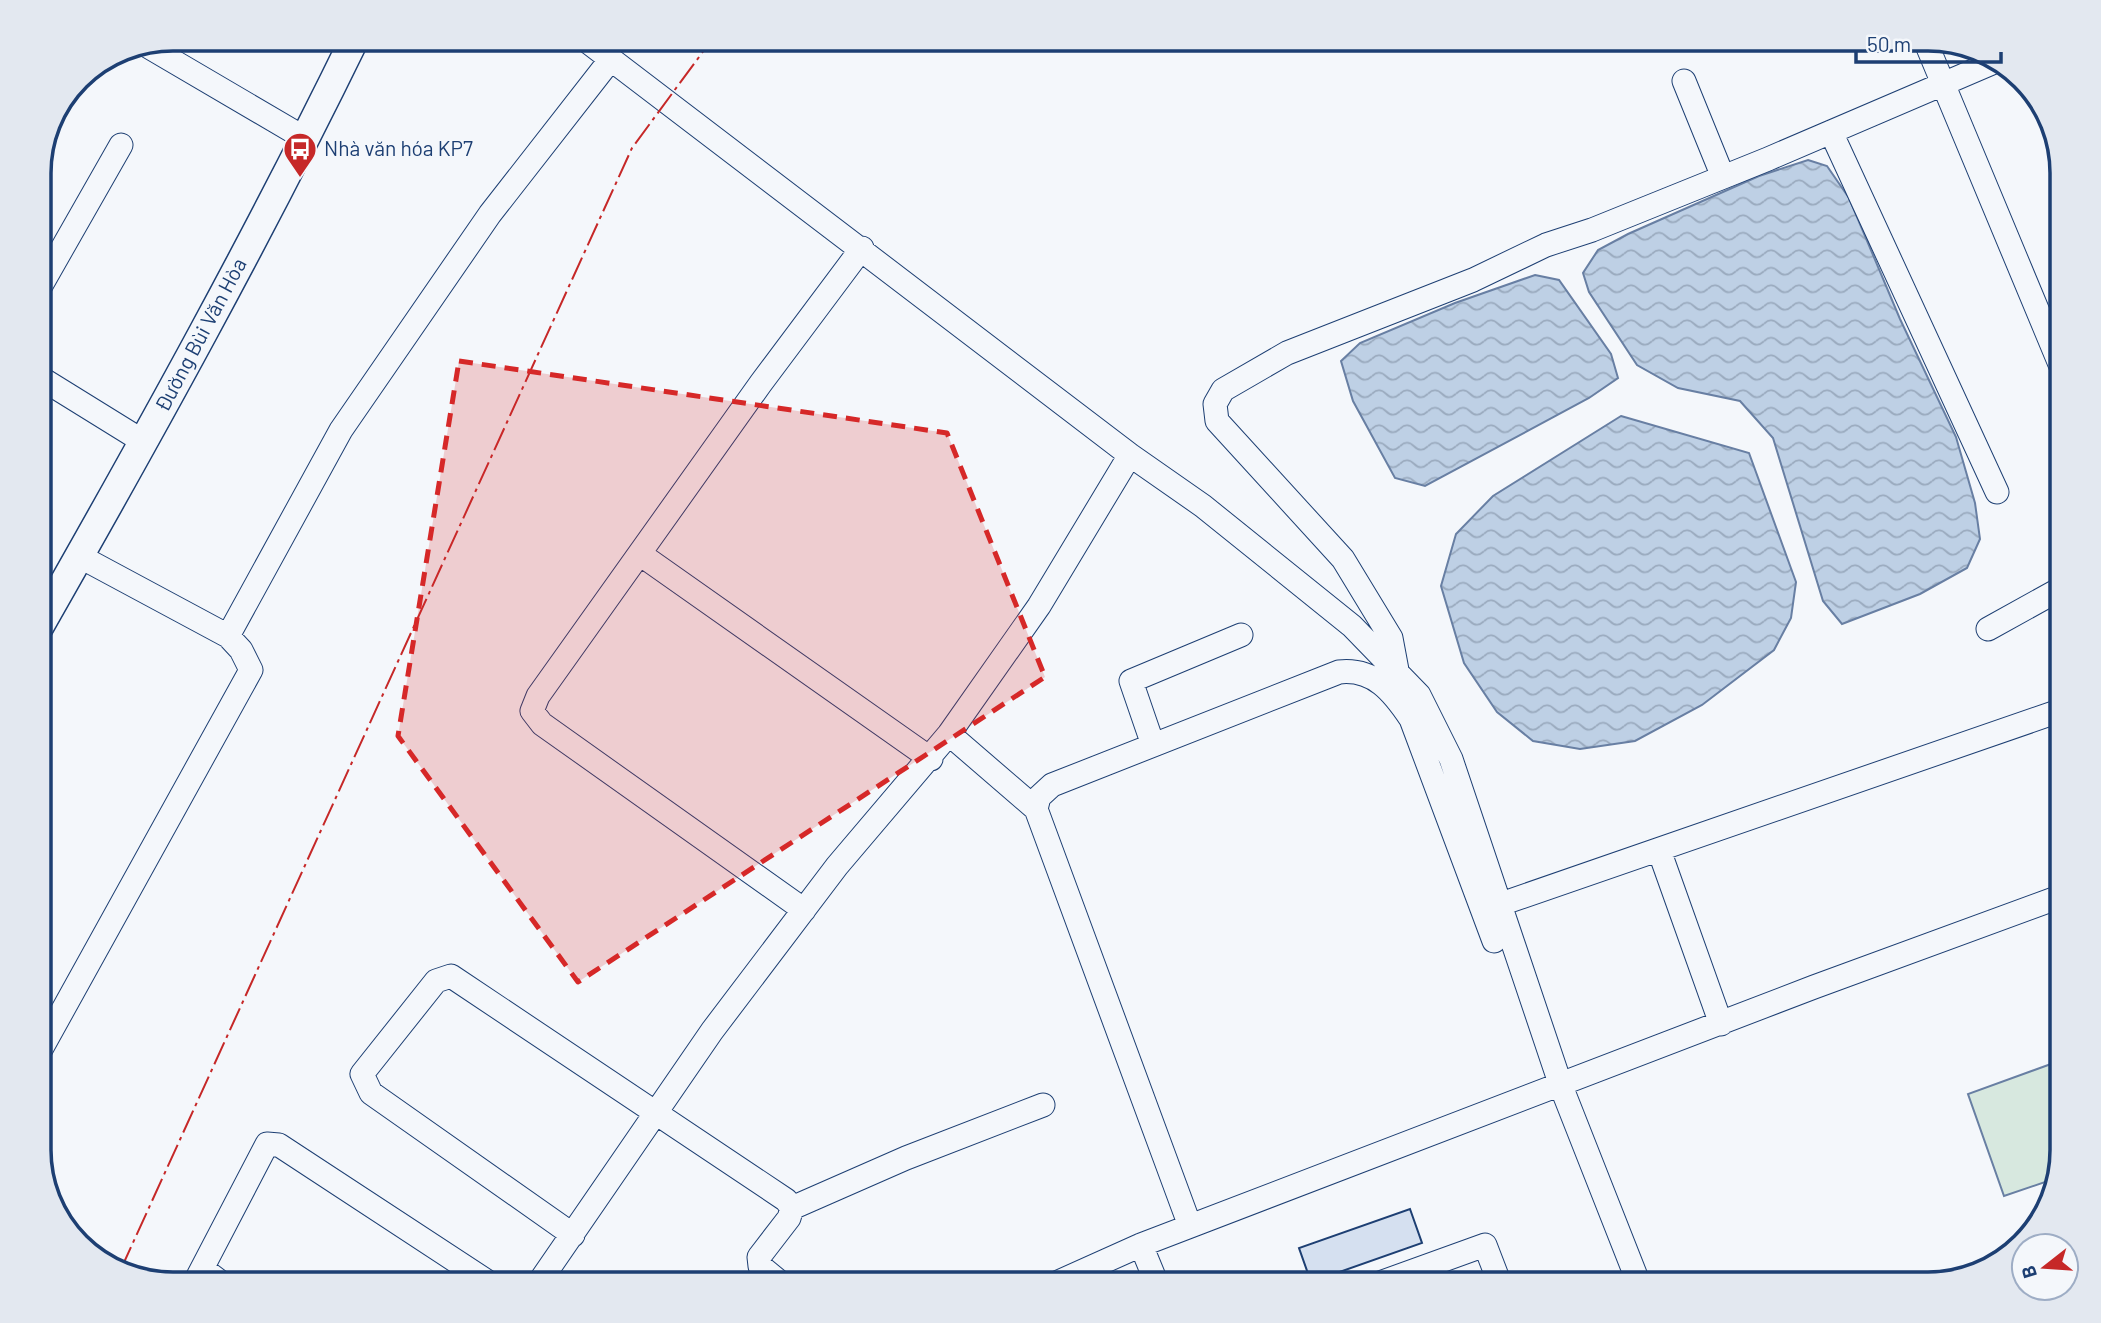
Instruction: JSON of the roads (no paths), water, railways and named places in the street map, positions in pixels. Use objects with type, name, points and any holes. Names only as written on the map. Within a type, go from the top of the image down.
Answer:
[{"type":"main road","name":"Đường Bùi Văn Hòa","points":[[51,606],[144,442],[306,139],[349,51]]},
{"type":"street","points":[[600,51],[1130,454],[1203,506],[1352,626],[1419,695],[1451,759],[1561,1086],[1634,1272]]},
{"type":"street","points":[[1929,51],[2050,338]]},
{"type":"street","points":[[158,52],[306,139]]},
{"type":"street","points":[[228,636],[341,430],[490,214],[611,59]]},
{"type":"street","points":[[1397,670],[1391,638],[1343,559],[1217,421],[1214,404],[1223,390],[1287,353],[1474,280],[1546,245],[1592,230],[1723,177],[1986,65]]},
{"type":"street","points":[[1684,82],[1723,177]]},
{"type":"street","points":[[1831,132],[1997,492]]},
{"type":"street","points":[[51,268],[121,145]]},
{"type":"street","points":[[804,911],[542,724],[532,711],[538,696],[761,383],[862,248]]},
{"type":"street","points":[[51,384],[144,442]]},
{"type":"street","points":[[547,1272],[712,1031],[837,866],[931,759],[949,734],[1039,606],[1130,454]]},
{"type":"street","points":[[640,554],[931,759]]},
{"type":"street","points":[[51,1032],[242,691],[251,670],[241,650],[228,636],[79,556]]},
{"type":"street","points":[[1988,629],[2050,595]]},
{"type":"street","points":[[1153,746],[1131,681],[1135,676],[1241,635]]},
{"type":"street","points":[[1036,809],[1039,797],[1052,786],[1339,672],[1363,672],[1378,680],[1399,700],[1411,719],[1493,941]]},
{"type":"street","points":[[1501,904],[2050,715]]},
{"type":"street","points":[[949,734],[1036,809],[1190,1226]]},
{"type":"street","points":[[1659,850],[1721,1024]]},
{"type":"street","points":[[1080,1272],[1141,1244],[2050,901]]},
{"type":"street","points":[[573,1235],[371,1093],[362,1074],[436,981],[451,976],[655,1115],[786,1200],[792,1208]]},
{"type":"street","points":[[767,1272],[760,1266],[759,1257],[789,1218],[792,1208],[906,1158],[1044,1105]]},
{"type":"street","points":[[201,1272],[267,1144],[279,1145],[473,1272]]},
{"type":"street","points":[[1141,1244],[1152,1272]]},
{"type":"street","points":[[1410,1272],[1485,1245],[1495,1272]]},
{"type":"water","points":[[1808,160],[1827,166],[1849,198],[1900,319],[1956,437],[1975,503],[1980,539],[1967,568],[1920,594],[1842,624],[1823,601],[1773,438],[1740,401],[1678,388],[1637,365],[1589,292],[1583,273],[1598,250],[1628,234],[1759,176]]},
{"type":"water","points":[[1535,275],[1559,280],[1611,354],[1618,378],[1589,398],[1425,486],[1395,478],[1353,401],[1341,361],[1360,343],[1455,303]]},
{"type":"water","points":[[1621,416],[1749,453],[1796,582],[1791,618],[1774,650],[1702,705],[1635,741],[1580,749],[1533,741],[1497,712],[1464,663],[1441,586],[1456,534],[1493,496]]},
{"type":"place","name":"Nhà văn hóa KP7","points":[[300,179]]}]
